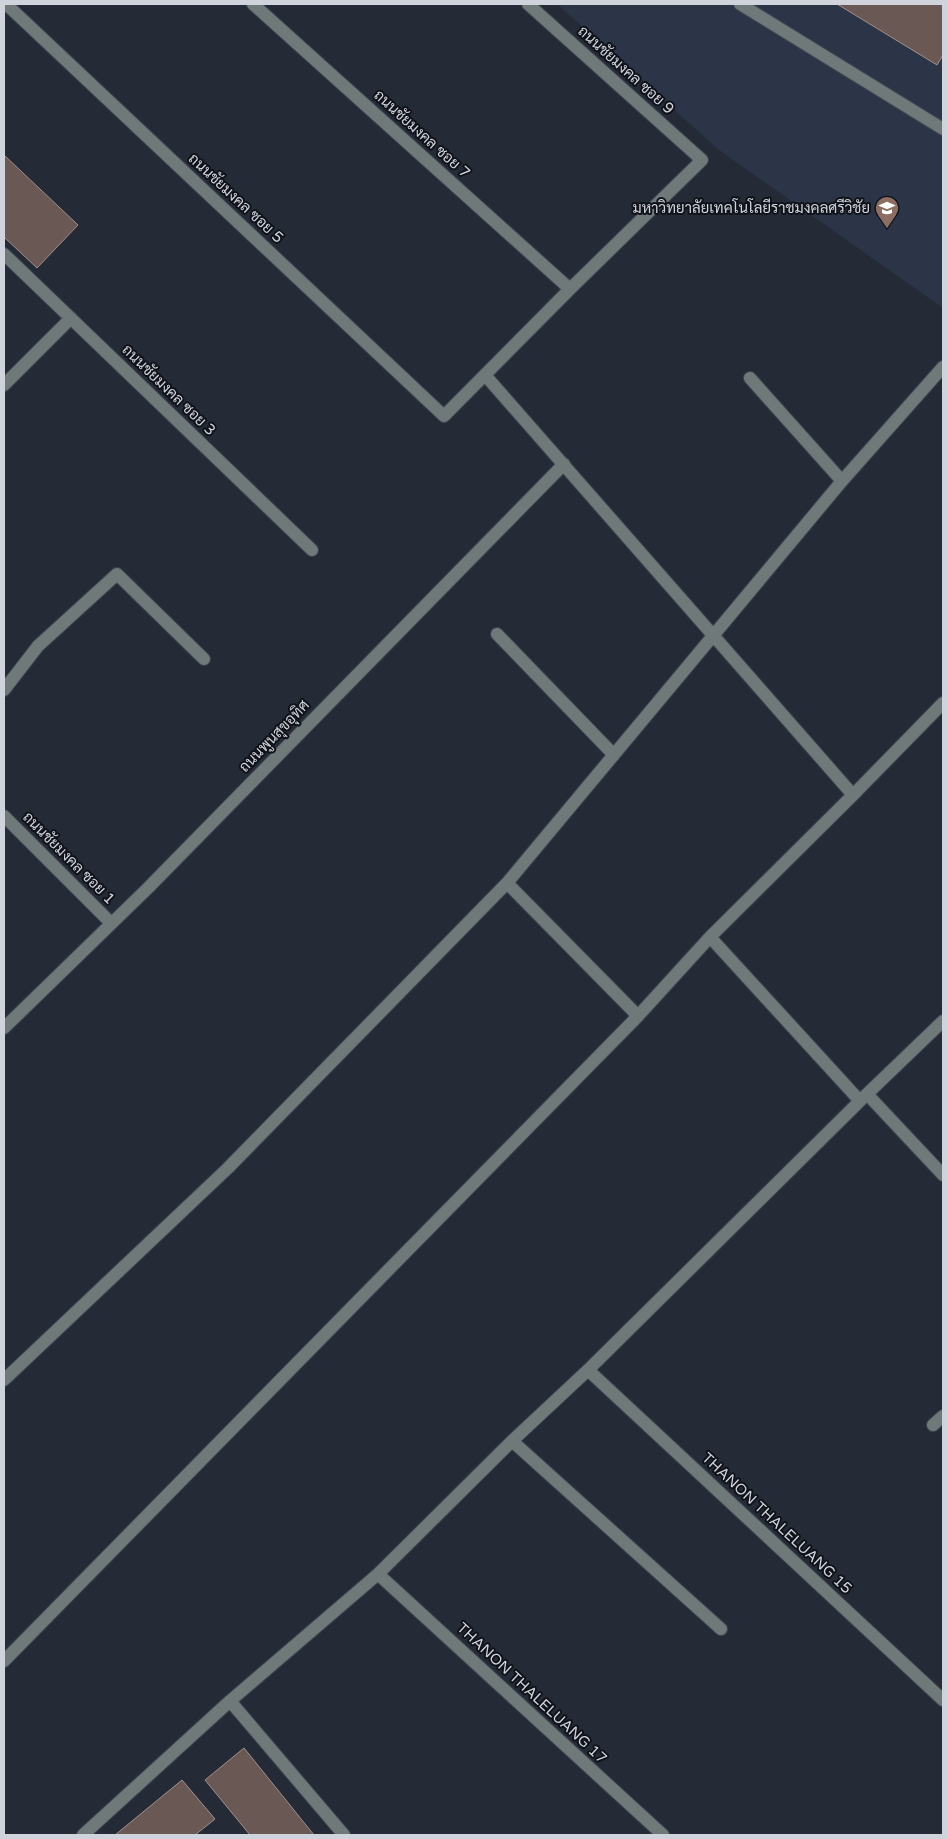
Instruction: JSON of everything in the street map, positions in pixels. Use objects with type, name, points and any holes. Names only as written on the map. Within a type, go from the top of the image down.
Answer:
[{"type":"street","name":"ถนนชัยมงคล ซอย 5","points":[[6,4],[444,416],[485,375]]},
{"type":"street","name":"ถนนชัยมงคล ซอย 7","points":[[253,4],[570,289]]},
{"type":"street","name":"ถนนชัยมงคล ซอย 9","points":[[528,4],[702,160],[570,289]]},
{"type":"street","points":[[740,4],[943,130]]},
{"type":"street","name":"ถนนชัยมงคล ซอย 3","points":[[4,254],[312,550]]},
{"type":"street","points":[[570,289],[485,375],[853,795]]},
{"type":"street","points":[[4,385],[71,318]]},
{"type":"street","points":[[4,1380],[228,1168],[507,883],[842,481],[943,367]]},
{"type":"street","points":[[750,378],[842,481]]},
{"type":"street","name":"ถนนพูนสุขอุทิศ","points":[[4,1028],[111,924],[564,464]]},
{"type":"street","points":[[4,690],[38,646],[117,574],[204,659]]},
{"type":"street","points":[[497,634],[614,755]]},
{"type":"street","points":[[4,1661],[638,1016],[710,937],[943,703]]},
{"type":"street","name":"ถนนชัยมงคล ซอย 1","points":[[4,816],[111,924]]},
{"type":"street","points":[[507,883],[638,1016]]},
{"type":"street","points":[[710,937],[863,1097],[943,1175]]},
{"type":"street","points":[[83,1835],[230,1701],[378,1574],[512,1441],[588,1370],[863,1097],[943,1021]]},
{"type":"street","name":"THANON THALELUANG 15","points":[[588,1370],[943,1700]]},
{"type":"street","points":[[933,1425],[943,1416]]},
{"type":"street","points":[[512,1441],[721,1629]]},
{"type":"street","name":"THANON THALELUANG 17","points":[[378,1574],[663,1835]]},
{"type":"street","points":[[230,1701],[344,1835]]},
{"type":"shaded area","name":"มหาวิทยาลัยเทคโนโลยีราชมงคลศรีวิชัย","points":[[557,4],[943,4],[943,308],[719,150]]},
{"type":"building","points":[[837,4],[943,4],[943,55],[937,65]]},
{"type":"building","points":[[4,155],[78,225],[37,268],[4,237]]},
{"type":"building","points":[[244,1748],[314,1835],[250,1835],[205,1780]]},
{"type":"building","points":[[182,1780],[215,1819],[195,1835],[115,1835]]},
{"type":"place","name":"มหาวิทยาลัยเทคโนโลยีราชมงคลศรีวิชัย","points":[[887,229]]}]
